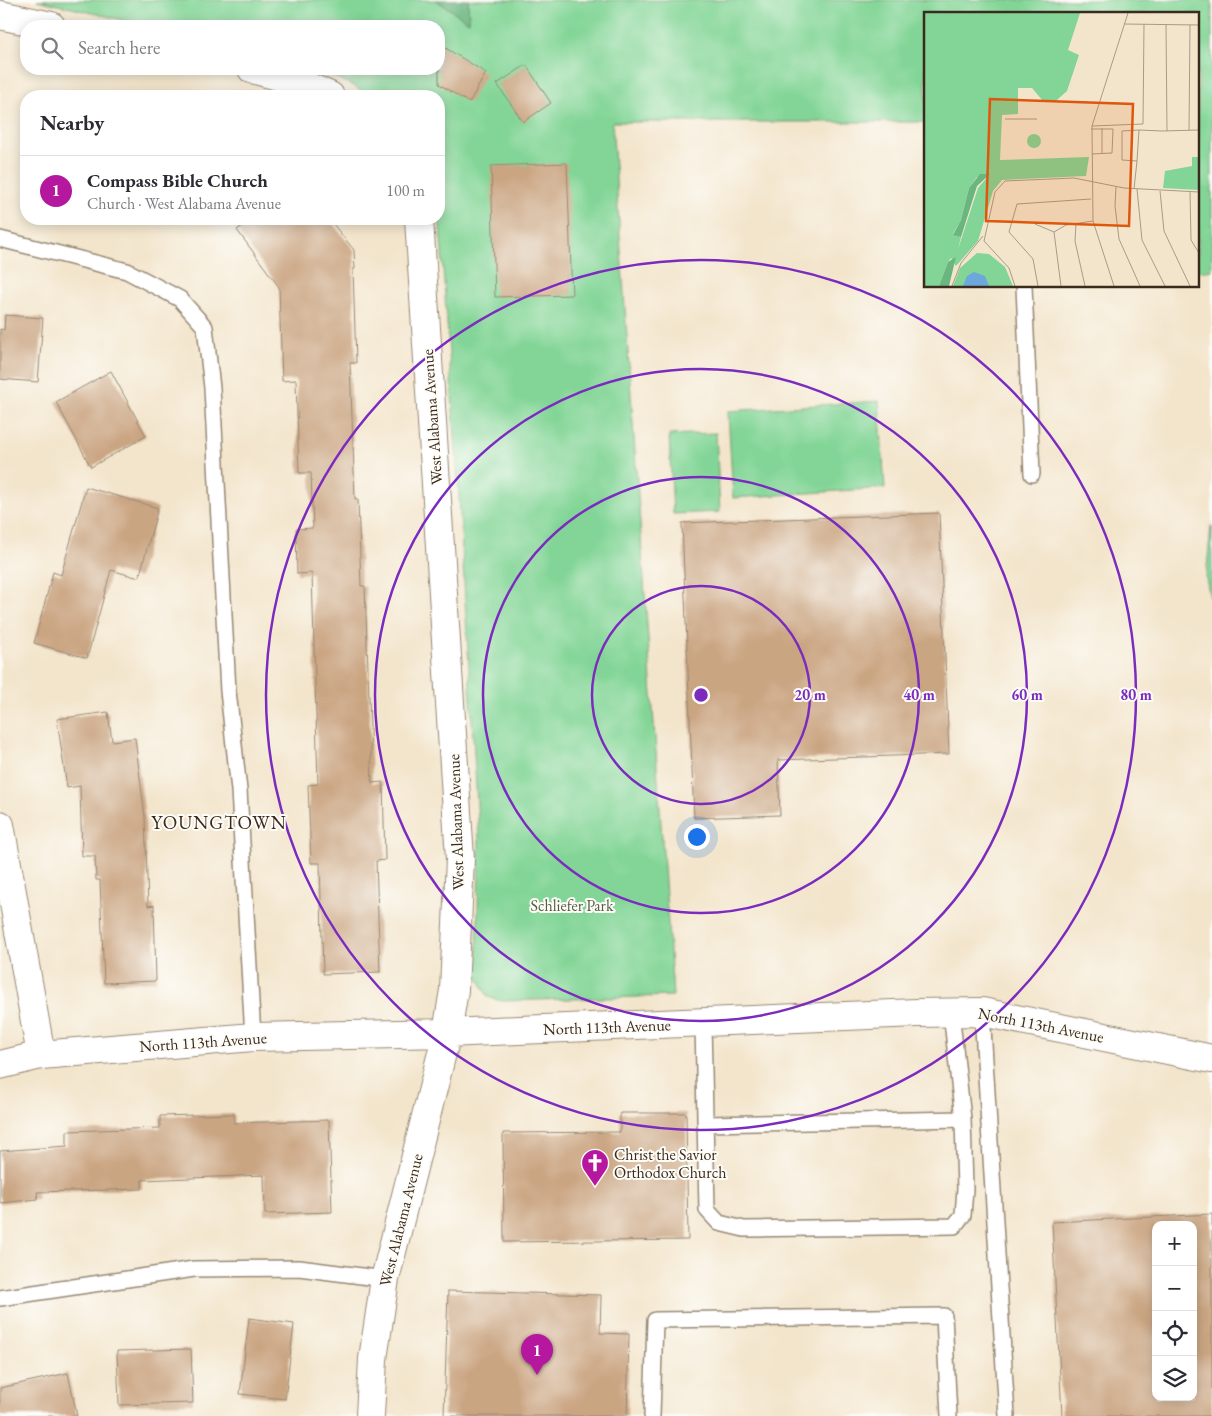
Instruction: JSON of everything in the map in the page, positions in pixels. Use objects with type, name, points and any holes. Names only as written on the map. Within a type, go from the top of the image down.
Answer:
[{"type":"street","points":[[0,16],[21,20]]},
{"type":"street","points":[[272,75],[315,90]]},
{"type":"street","name":"West Alabama Avenue","points":[[370,1416],[373,1358],[385,1279],[448,1033],[454,990],[460,859],[419,225]]},
{"type":"street","points":[[0,825],[6,889],[41,1055]]},
{"type":"street","name":"North 113th Avenue","points":[[0,1065],[41,1055],[253,1037],[448,1033],[951,1012],[982,1012],[1212,1059]]},
{"type":"lane","points":[[0,239],[127,271],[180,299],[205,327],[212,388],[227,682],[239,790],[253,1037]]},
{"type":"lane","points":[[1024,288],[1032,474]]},
{"type":"lane","points":[[703,1023],[707,1210],[719,1223],[744,1229],[954,1226],[963,1215],[965,1189],[963,1119],[951,1012]]},
{"type":"lane","points":[[982,1012],[1007,1416]]},
{"type":"lane","points":[[705,1124],[963,1119]]},
{"type":"lane","points":[[0,1298],[194,1269],[299,1268],[385,1279]]},
{"type":"lane","points":[[652,1416],[655,1320],[944,1316],[949,1416]]},
{"type":"green space","name":"Schliefer Park","points":[[37,0],[436,0],[469,22],[468,0],[1212,0],[1212,270],[1200,272],[1200,12],[924,12],[924,122],[612,122],[673,996],[502,1001],[488,997],[477,976],[479,838],[458,480],[440,225],[445,225],[445,90],[359,90],[330,75],[445,75],[445,20],[122,20]]},
{"type":"green space","points":[[436,0],[468,0],[469,22]]},
{"type":"green space","points":[[879,401],[885,488],[733,498],[728,411]]},
{"type":"green space","points":[[716,433],[720,512],[673,514],[669,435]]},
{"type":"green space","points":[[1212,526],[1212,607],[1206,578]]},
{"type":"building","points":[[445,48],[486,73],[469,103],[439,84],[439,75],[445,75]]},
{"type":"building","points":[[526,65],[551,103],[523,122],[497,84]]},
{"type":"building","points":[[567,163],[572,295],[495,297],[491,166]]},
{"type":"building","points":[[244,225],[334,225],[354,250],[356,363],[350,363],[355,499],[358,499],[361,586],[365,586],[372,783],[383,782],[385,860],[376,861],[380,972],[323,974],[320,863],[311,863],[308,785],[318,784],[312,573],[297,574],[296,529],[313,528],[311,473],[299,473],[296,380],[282,381],[279,287],[237,230]]},
{"type":"building","points":[[5,315],[43,318],[38,382],[0,379],[0,329],[4,330]]},
{"type":"building","points":[[111,371],[146,436],[91,467],[56,402]]},
{"type":"building","points":[[86,487],[158,508],[139,578],[111,570],[87,658],[34,643],[53,572],[61,575]]},
{"type":"building","points":[[939,513],[949,754],[778,760],[780,815],[694,818],[682,523]]},
{"type":"building","points":[[108,712],[112,741],[135,738],[145,817],[148,906],[154,905],[156,981],[104,983],[100,880],[96,880],[95,856],[82,856],[80,786],[67,788],[57,719]]},
{"type":"building","name":"Christ the Savior Orthodox Church","points":[[620,1113],[686,1113],[688,1240],[504,1242],[503,1133],[620,1132]]},
{"type":"building","points":[[234,1114],[234,1123],[329,1120],[332,1212],[265,1214],[264,1175],[142,1180],[142,1189],[37,1192],[38,1199],[0,1203],[0,1151],[67,1146],[67,1131],[160,1128],[160,1116]]},
{"type":"building","points":[[1212,1214],[1212,1416],[1062,1416],[1052,1222]]},
{"type":"building","points":[[448,1291],[601,1295],[600,1333],[629,1334],[627,1416],[444,1416]]},
{"type":"building","points":[[249,1318],[294,1324],[285,1399],[240,1394]]},
{"type":"building","points":[[191,1349],[193,1403],[119,1405],[117,1351]]},
{"type":"building","points":[[68,1373],[77,1416],[0,1416],[0,1388]]},
{"type":"place","name":"Christ the Savior Orthodox Church","points":[[595,1187]]},
{"type":"place","name":"Compass Bible Church","points":[[537,1375]]},
{"type":"district","name":"YOUNGTOWN","points":[[219,822]]}]
